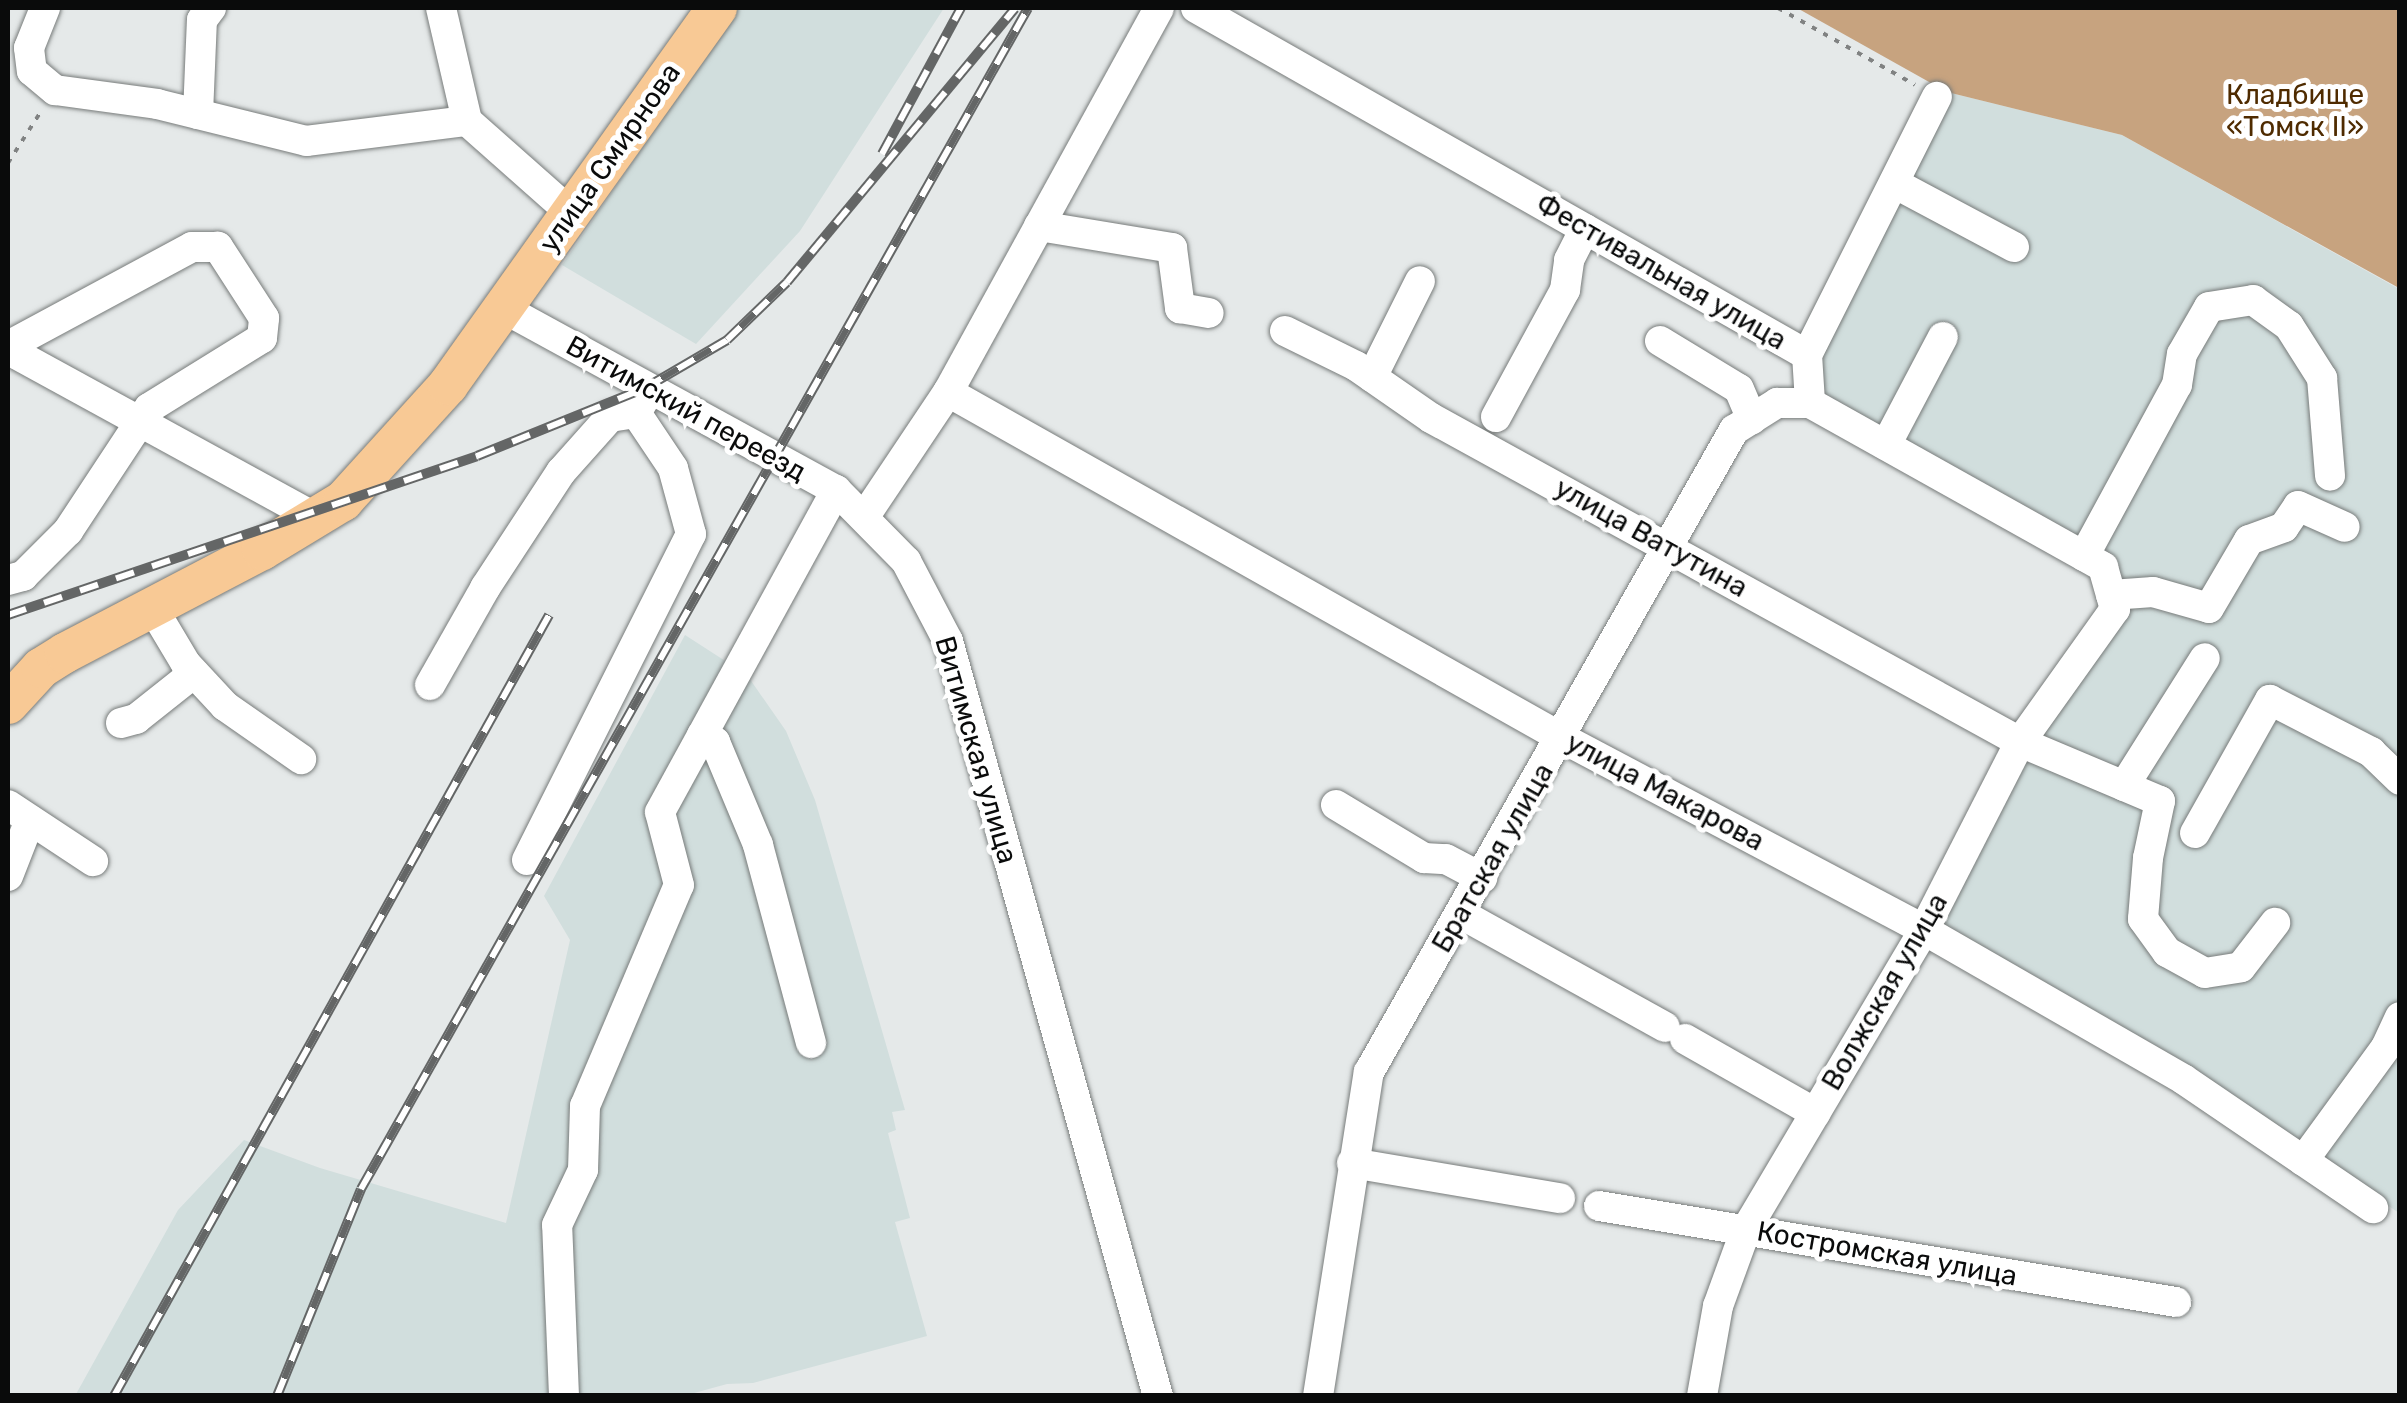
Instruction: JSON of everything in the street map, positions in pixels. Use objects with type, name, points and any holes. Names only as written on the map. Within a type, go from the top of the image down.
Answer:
[{"type":"main road","name":"улица Смирнова","points":[[8,704],[41,668],[343,501],[448,385],[717,8]]},
{"type":"street","points":[[45,8],[29,48],[32,71],[55,90],[198,114],[306,141],[467,121]]},
{"type":"street","points":[[198,114],[202,20],[211,8]]},
{"type":"street","points":[[441,8],[467,121],[572,214]]},
{"type":"street","points":[[865,516],[948,392],[1159,8]]},
{"type":"street","name":"Фестивальная улица","points":[[1196,8],[1807,355],[1810,403]]},
{"type":"street","points":[[1807,355],[1937,97]]},
{"type":"street","points":[[1894,183],[2014,247]]},
{"type":"street","points":[[1039,226],[1172,248],[1180,308],[1209,313]]},
{"type":"street","points":[[1496,417],[1565,290],[1569,260],[1585,229]]},
{"type":"street","points":[[8,580],[23,576],[68,531],[149,408],[262,338],[264,318],[218,247],[192,248],[11,352]]},
{"type":"street","points":[[1372,377],[1420,281]]},
{"type":"street","points":[[2084,556],[2177,385],[2182,354],[2209,307],[2253,300],[2289,326],[2322,378],[2330,476]]},
{"type":"street","name":"Витимский переезд","points":[[504,308],[643,402],[836,490],[865,516]]},
{"type":"street","name":"улица Ватутина","points":[[1285,331],[1372,377],[1431,418],[2020,742],[2160,801],[2148,858],[2143,920],[2167,952],[2205,973],[2241,967],[2275,924]]},
{"type":"street","points":[[1886,445],[1943,337]]},
{"type":"street","points":[[1660,341],[1739,389],[1752,419]]},
{"type":"street","points":[[11,352],[306,513],[320,514]]},
{"type":"street","name":"улица Макарова","points":[[948,392],[1562,738],[1924,930],[2183,1079],[2373,1208]]},
{"type":"street","points":[[430,685],[485,588],[561,472],[610,417],[643,402],[673,468],[691,534],[527,860]]},
{"type":"street","name":"Братская улица","points":[[1318,1396],[1369,1072],[1734,430],[1777,403],[1810,403]]},
{"type":"street","points":[[1810,403],[2103,567],[2113,602],[2152,592],[2209,608],[2248,540],[2284,526],[2298,506],[2345,527]]},
{"type":"street","points":[[564,1396],[557,1225],[583,1170],[584,1106],[679,886],[660,812],[836,490]]},
{"type":"street","name":"Витимская улица","points":[[865,516],[906,561],[948,642],[1158,1396]]},
{"type":"street","name":"Волжская улица","points":[[1702,1396],[1718,1306],[1746,1230],[1924,930],[2020,742],[2113,602]]},
{"type":"street","points":[[152,607],[194,673],[225,706],[301,759]]},
{"type":"street","points":[[2124,786],[2205,658]]},
{"type":"street","points":[[122,724],[136,718],[194,673]]},
{"type":"street","points":[[2195,833],[2270,700],[2371,752],[2400,780]]},
{"type":"street","points":[[702,735],[714,742],[758,845],[811,1042]]},
{"type":"street","points":[[1336,805],[1424,858],[1446,859],[1482,878]]},
{"type":"street","points":[[8,876],[18,812],[93,860]]},
{"type":"street","points":[[1462,914],[1815,1113]]},
{"type":"street","points":[[2304,1160],[2386,1047],[2400,1018]]},
{"type":"street","points":[[1352,1162],[1560,1198]]},
{"type":"street","name":"Костромская улица","points":[[1598,1206],[2176,1302]]},
{"type":"path","points":[[1778,8],[1937,97]]},
{"type":"path","points":[[8,164],[55,90]]},
{"type":"shaded area","points":[[738,8],[944,8],[800,231],[696,344],[562,265]]},
{"type":"shaded area","points":[[1947,92],[2122,135],[2399,289],[2399,1213],[2188,1069],[1937,926],[2029,749],[2123,608],[2109,561],[1827,399],[1815,355]]},
{"type":"shaded area","points":[[685,635],[747,675],[786,731],[815,800],[905,1110],[892,1112],[896,1130],[888,1133],[910,1218],[895,1222],[927,1336],[753,1383],[727,1384],[687,1395],[75,1396],[178,1210],[244,1140],[320,1168],[506,1223],[570,940],[544,896]]},
{"type":"green space","name":"Кладбище «Томск II»","points":[[1797,8],[2399,8],[2399,288],[2122,135],[1947,92]]},
{"type":"railway","points":[[882,154],[961,8]]},
{"type":"railway","points":[[8,615],[477,456],[645,388],[727,340],[787,282],[1015,8]]},
{"type":"railway","points":[[277,1396],[361,1189],[1028,8]]},
{"type":"railway","points":[[114,1396],[549,615]]}]
